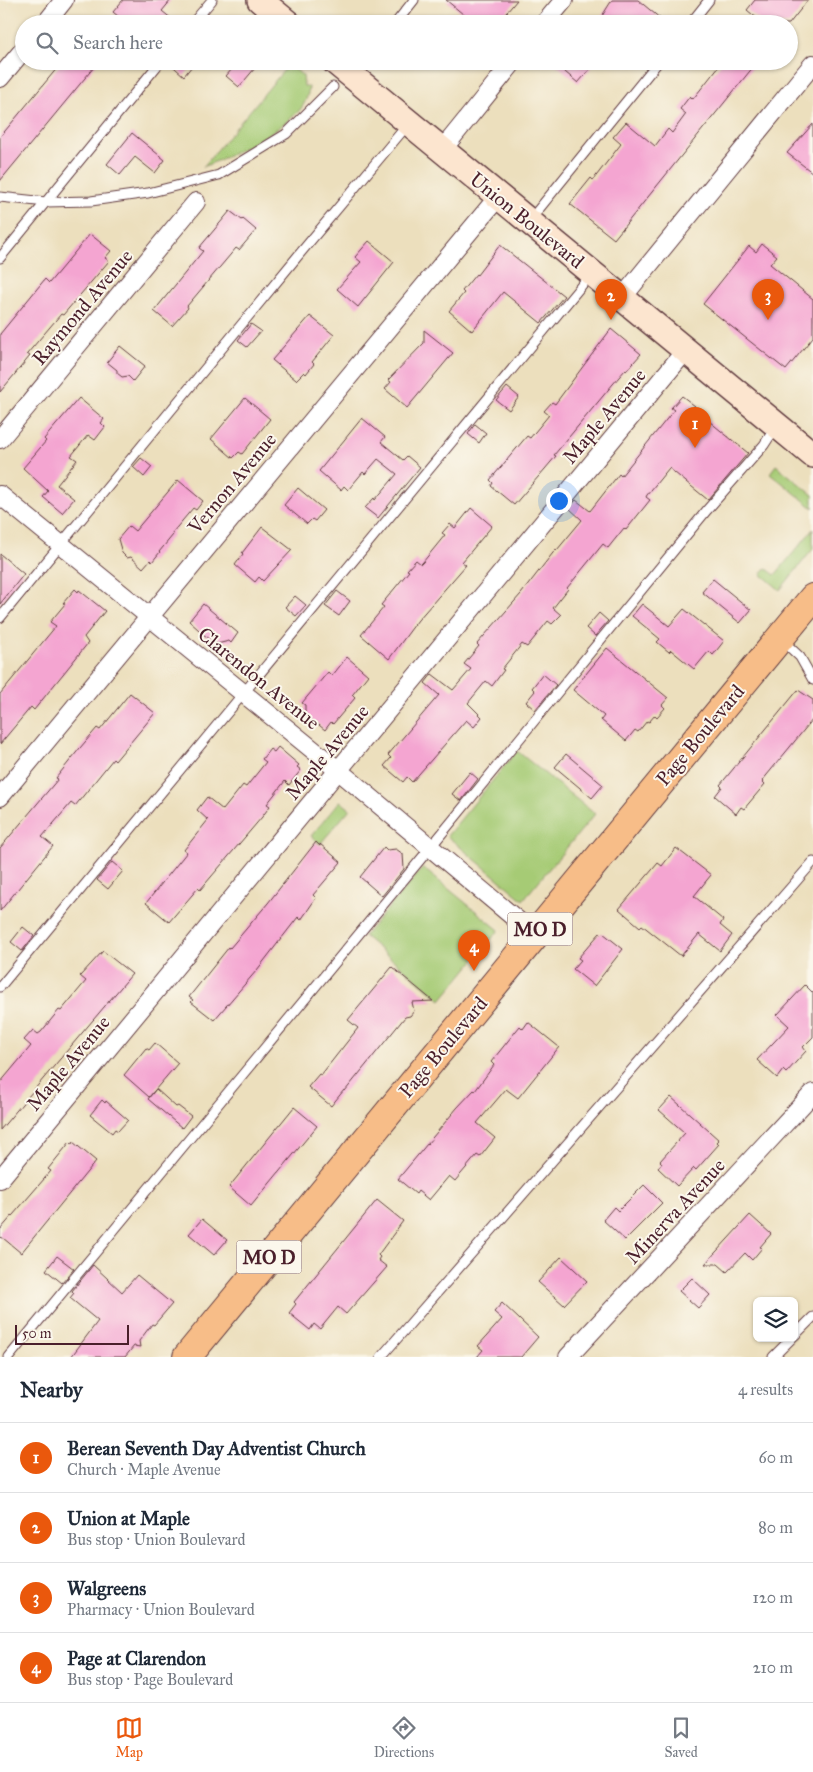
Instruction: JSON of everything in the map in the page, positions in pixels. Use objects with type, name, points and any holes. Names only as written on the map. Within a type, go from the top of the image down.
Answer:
[{"type":"main road","points":[[260,0],[278,15]]},
{"type":"main road","name":"Union Boulevard","points":[[346,71],[813,455]]},
{"type":"main road","name":"Page Boulevard","points":[[187,1357],[813,598]]},
{"type":"street","points":[[52,15],[64,0]]},
{"type":"street","points":[[552,15],[564,0]]},
{"type":"street","points":[[0,78],[15,60]]},
{"type":"street","points":[[622,298],[813,64]]},
{"type":"street","points":[[442,150],[507,70]]},
{"type":"street","name":"Vernon Avenue","points":[[0,797],[498,197]]},
{"type":"street","name":"Raymond Avenue","points":[[0,440],[196,202]]},
{"type":"street","name":"Maple Avenue","points":[[0,1179],[686,350]]},
{"type":"street","name":"Clarendon Avenue","points":[[0,495],[339,771],[535,935]]},
{"type":"street","name":"Minerva Avenue","points":[[568,1357],[813,1093]]},
{"type":"lane","points":[[200,15],[212,0]]},
{"type":"lane","points":[[402,15],[414,0]]},
{"type":"lane","points":[[697,15],[709,0]]},
{"type":"lane","points":[[0,258],[154,70]]},
{"type":"lane","points":[[528,221],[652,70]]},
{"type":"lane","points":[[0,196],[46,202],[91,201],[148,192],[219,175],[286,134],[346,71]]},
{"type":"lane","points":[[0,618],[409,123]]},
{"type":"lane","points":[[0,986],[592,274]]},
{"type":"lane","points":[[9,1357],[707,510],[764,445],[777,425]]},
{"type":"lane","points":[[780,638],[800,658],[813,680]]},
{"type":"lane","points":[[381,1357],[813,862]]},
{"type":"lane","points":[[798,1332],[813,1317]]},
{"type":"lane","points":[[773,1357],[788,1342]]},
{"type":"green space","points":[[284,70],[296,70],[303,76],[304,86],[309,87],[306,100],[299,111],[266,136],[203,167]]},
{"type":"green space","points":[[776,465],[813,495],[813,508],[770,473]]},
{"type":"green space","points":[[813,529],[813,549],[780,590],[761,574],[766,568],[775,575]]},
{"type":"green space","points":[[517,751],[595,814],[523,900],[447,836]]},
{"type":"green space","points":[[340,801],[350,809],[320,844],[311,836]]},
{"type":"green space","points":[[423,868],[499,930],[441,1000],[364,936]]},
{"type":"building","points":[[123,0],[171,0],[162,11],[167,15],[117,15],[113,12]]},
{"type":"building","points":[[446,0],[517,0],[504,15],[464,15]]},
{"type":"building","points":[[612,0],[638,0],[656,15],[603,15]]},
{"type":"building","points":[[755,0],[808,0],[796,15],[753,15],[747,10]]},
{"type":"building","points":[[56,70],[92,70],[0,181],[0,137]]},
{"type":"building","points":[[177,70],[189,70],[184,76]]},
{"type":"building","points":[[231,70],[253,70],[239,87],[226,76]]},
{"type":"building","points":[[563,70],[589,70],[578,83]]},
{"type":"building","points":[[716,70],[751,70],[614,239],[570,204],[591,178],[593,180],[621,144],[613,137],[626,122],[655,146],[668,129],[672,133],[686,114],[680,109],[690,96],[693,99]]},
{"type":"building","points":[[813,124],[813,173],[787,153]]},
{"type":"building","points":[[132,133],[165,160],[155,173],[135,157],[120,175],[107,164]]},
{"type":"building","points":[[230,211],[256,230],[239,250],[236,248],[172,326],[154,311],[203,251],[199,248]]},
{"type":"building","points":[[90,234],[111,251],[105,258],[109,261],[27,354],[30,356],[0,392],[0,334],[45,279],[49,283]]},
{"type":"building","points":[[369,241],[394,262],[358,307],[337,289],[361,262],[355,257]]},
{"type":"building","points":[[762,244],[777,256],[770,264],[813,299],[813,337],[786,370],[703,304],[749,246],[756,252]]},
{"type":"building","points":[[500,245],[564,296],[541,323],[503,292],[472,331],[449,311],[464,293],[462,291]]},
{"type":"building","points":[[310,316],[334,335],[312,362],[314,364],[306,374],[304,372],[296,380],[272,360]]},
{"type":"building","points":[[251,324],[261,331],[247,347],[238,340]]},
{"type":"building","points":[[611,329],[641,354],[613,384],[514,505],[491,486],[493,483],[490,480],[527,436],[530,438],[549,415],[544,411],[552,402],[555,404]]},
{"type":"building","points":[[424,330],[453,353],[407,408],[385,389],[391,382],[388,380],[424,343]]},
{"type":"building","points":[[120,346],[145,366],[133,381],[128,376],[122,377],[107,362]]},
{"type":"building","points":[[507,387],[519,397],[509,410],[496,400]]},
{"type":"building","points":[[682,396],[695,406],[693,408],[748,453],[708,500],[669,468],[647,495],[646,497],[650,500],[626,530],[624,528],[608,548],[603,544],[567,588],[553,608],[561,615],[552,624],[548,621],[527,647],[522,644],[502,669],[504,670],[492,686],[486,681],[468,703],[482,717],[474,727],[466,720],[412,782],[407,777],[403,782],[384,766],[391,758],[388,755],[439,695],[425,683],[432,674],[453,690],[471,669],[464,664],[479,646],[477,644],[582,520],[569,508],[576,500],[590,511],[674,410],[671,408]]},
{"type":"building","points":[[79,398],[104,419],[101,423],[105,427],[95,440],[88,435],[71,456],[77,460],[57,485],[74,499],[62,513],[43,497],[48,491],[23,468],[46,441],[44,439]]},
{"type":"building","points":[[245,398],[270,419],[242,454],[239,452],[233,458],[211,439]]},
{"type":"building","points":[[362,418],[385,437],[381,442],[403,460],[407,456],[420,467],[378,518],[365,508],[374,498],[375,500],[397,474],[378,459],[365,474],[363,472],[348,490],[344,486],[341,490],[319,471]]},
{"type":"building","points":[[475,424],[486,433],[479,443],[468,434]]},
{"type":"building","points":[[141,458],[152,467],[144,477],[133,467]]},
{"type":"building","points":[[178,480],[203,501],[196,510],[193,508],[172,533],[173,535],[152,562],[150,560],[143,568],[131,557],[127,558],[122,553],[118,539],[129,526],[135,531]]},
{"type":"building","points":[[298,488],[324,510],[315,521],[312,519],[307,524],[284,505]]},
{"type":"building","points":[[471,508],[492,526],[462,562],[466,565],[418,620],[389,659],[361,635],[384,607],[381,605],[409,571],[407,570],[416,560],[421,564],[445,535],[442,533],[450,524],[455,528]]},
{"type":"building","points":[[262,527],[292,550],[263,581],[259,577],[255,582],[235,565]]},
{"type":"building","points":[[0,554],[24,574],[0,604]]},
{"type":"building","points":[[713,579],[751,610],[740,623],[702,592]]},
{"type":"building","points":[[75,589],[78,592],[79,590],[105,611],[84,637],[88,643],[34,710],[31,707],[0,744],[0,694],[56,626],[50,622]]},
{"type":"building","points":[[337,591],[350,601],[339,616],[325,606]]},
{"type":"building","points":[[295,596],[306,605],[296,616],[285,607]]},
{"type":"building","points":[[203,604],[238,633],[231,643],[229,641],[217,644],[200,632],[189,621]]},
{"type":"building","points":[[642,604],[669,626],[684,609],[724,641],[713,655],[709,651],[694,669],[671,650],[669,652],[657,642],[660,639],[632,616]]},
{"type":"building","points":[[599,613],[608,621],[595,636],[586,628]]},
{"type":"building","points":[[607,648],[668,698],[662,705],[665,708],[657,717],[655,715],[649,722],[647,721],[638,732],[635,730],[626,741],[601,720],[604,716],[573,690]]},
{"type":"building","points":[[347,657],[368,675],[352,695],[355,698],[333,724],[331,722],[325,730],[305,716],[305,705],[302,703],[328,672],[332,676]]},
{"type":"building","points":[[543,674],[556,685],[535,710],[526,702],[535,691],[532,688]]},
{"type":"building","points":[[798,690],[813,700],[813,719],[762,781],[765,784],[744,809],[741,807],[736,814],[715,796],[722,787],[720,785]]},
{"type":"building","points":[[130,693],[155,713],[115,761],[113,759],[75,806],[71,803],[42,837],[53,846],[0,911],[0,848],[58,779],[56,778],[80,748],[97,728],[100,730]]},
{"type":"building","points":[[278,747],[299,765],[297,767],[301,770],[289,785],[285,781],[267,804],[270,806],[262,817],[200,890],[198,888],[169,922],[146,903],[187,852],[184,850],[208,820],[197,810],[207,797],[223,810],[243,785],[246,787],[266,762],[262,759],[270,749],[274,752]]},
{"type":"building","points":[[566,754],[603,785],[592,798],[555,767]]},
{"type":"building","points":[[470,772],[478,779],[461,801],[452,794]]},
{"type":"building","points":[[316,842],[341,862],[313,895],[316,898],[301,920],[298,917],[257,970],[214,1020],[191,1002],[193,1000],[189,997],[229,947],[268,903]]},
{"type":"building","points":[[384,847],[387,850],[396,849],[403,854],[404,869],[382,896],[360,877]]},
{"type":"building","points":[[676,848],[711,875],[694,896],[723,920],[720,925],[732,935],[720,951],[699,934],[681,956],[642,925],[640,927],[619,909],[658,863],[662,866]]},
{"type":"building","points":[[112,862],[123,871],[108,889],[97,880]]},
{"type":"building","points":[[23,927],[34,936],[22,951],[11,942]]},
{"type":"building","points":[[600,933],[603,933],[623,949],[594,986],[573,969],[581,960],[578,958]]},
{"type":"building","points":[[103,951],[132,974],[0,1130],[0,1083],[31,1046],[24,1040],[33,1030],[38,1034],[41,1032],[59,1010],[61,1011],[86,981],[80,976]]},
{"type":"building","points":[[392,967],[433,1001],[412,1002],[414,1011],[410,1016],[405,1017],[331,1106],[308,1087],[319,1074],[321,1075],[358,1028],[348,1020]]},
{"type":"building","points":[[805,985],[813,993],[813,1037],[803,1047],[806,1051],[786,1073],[783,1070],[777,1078],[757,1060],[789,1026],[777,1015]]},
{"type":"building","points":[[528,1022],[559,1047],[518,1098],[506,1089],[477,1123],[495,1138],[480,1157],[477,1155],[455,1181],[449,1176],[429,1200],[418,1191],[416,1194],[398,1179],[457,1108],[475,1091],[494,1065],[491,1062],[520,1026],[523,1029]]},
{"type":"building","points":[[155,1043],[178,1063],[149,1097],[124,1075],[146,1048],[149,1050]]},
{"type":"building","points":[[156,1089],[176,1107],[178,1106],[191,1116],[182,1128],[148,1099]]},
{"type":"building","points":[[671,1097],[719,1140],[717,1142],[719,1144],[696,1170],[694,1168],[677,1186],[658,1168],[662,1163],[660,1161],[685,1133],[659,1110]]},
{"type":"building","points":[[102,1100],[105,1103],[106,1101],[128,1120],[118,1131],[115,1129],[112,1133],[90,1115]]},
{"type":"building","points":[[294,1107],[317,1126],[251,1206],[229,1187]]},
{"type":"building","points":[[70,1142],[72,1144],[73,1142],[96,1161],[21,1253],[0,1237],[0,1230],[51,1171],[48,1169]]},
{"type":"building","points":[[644,1185],[662,1203],[625,1240],[603,1220],[614,1207],[618,1211]]},
{"type":"building","points":[[377,1200],[403,1221],[378,1255],[380,1257],[378,1260],[387,1267],[346,1314],[338,1307],[320,1329],[314,1324],[310,1330],[289,1313],[296,1304],[294,1302]]},
{"type":"building","points":[[750,1215],[771,1234],[752,1260],[745,1253],[727,1272],[718,1264],[705,1264]]},
{"type":"building","points":[[202,1219],[227,1240],[214,1255],[189,1234]]},
{"type":"building","points":[[57,1256],[74,1269],[62,1283],[46,1270]]},
{"type":"building","points":[[561,1257],[587,1281],[564,1305],[538,1282]]},
{"type":"building","points":[[93,1265],[122,1292],[137,1275],[172,1304],[154,1325],[152,1324],[139,1341],[140,1347],[134,1346],[125,1357],[71,1357],[98,1321],[70,1298],[74,1293],[72,1291]]},
{"type":"building","points":[[692,1278],[710,1295],[698,1308],[679,1291]]},
{"type":"building","points":[[502,1303],[538,1337],[521,1357],[477,1357],[483,1350],[478,1346],[502,1319],[494,1312]]},
{"type":"place","name":"Union at Maple","points":[[611,320]]},
{"type":"place","name":"Walgreens","points":[[768,320]]},
{"type":"place","name":"Berean Seventh Day Adventist Church","points":[[695,448]]},
{"type":"place","name":"Page at Clarendon","points":[[474,971]]}]
